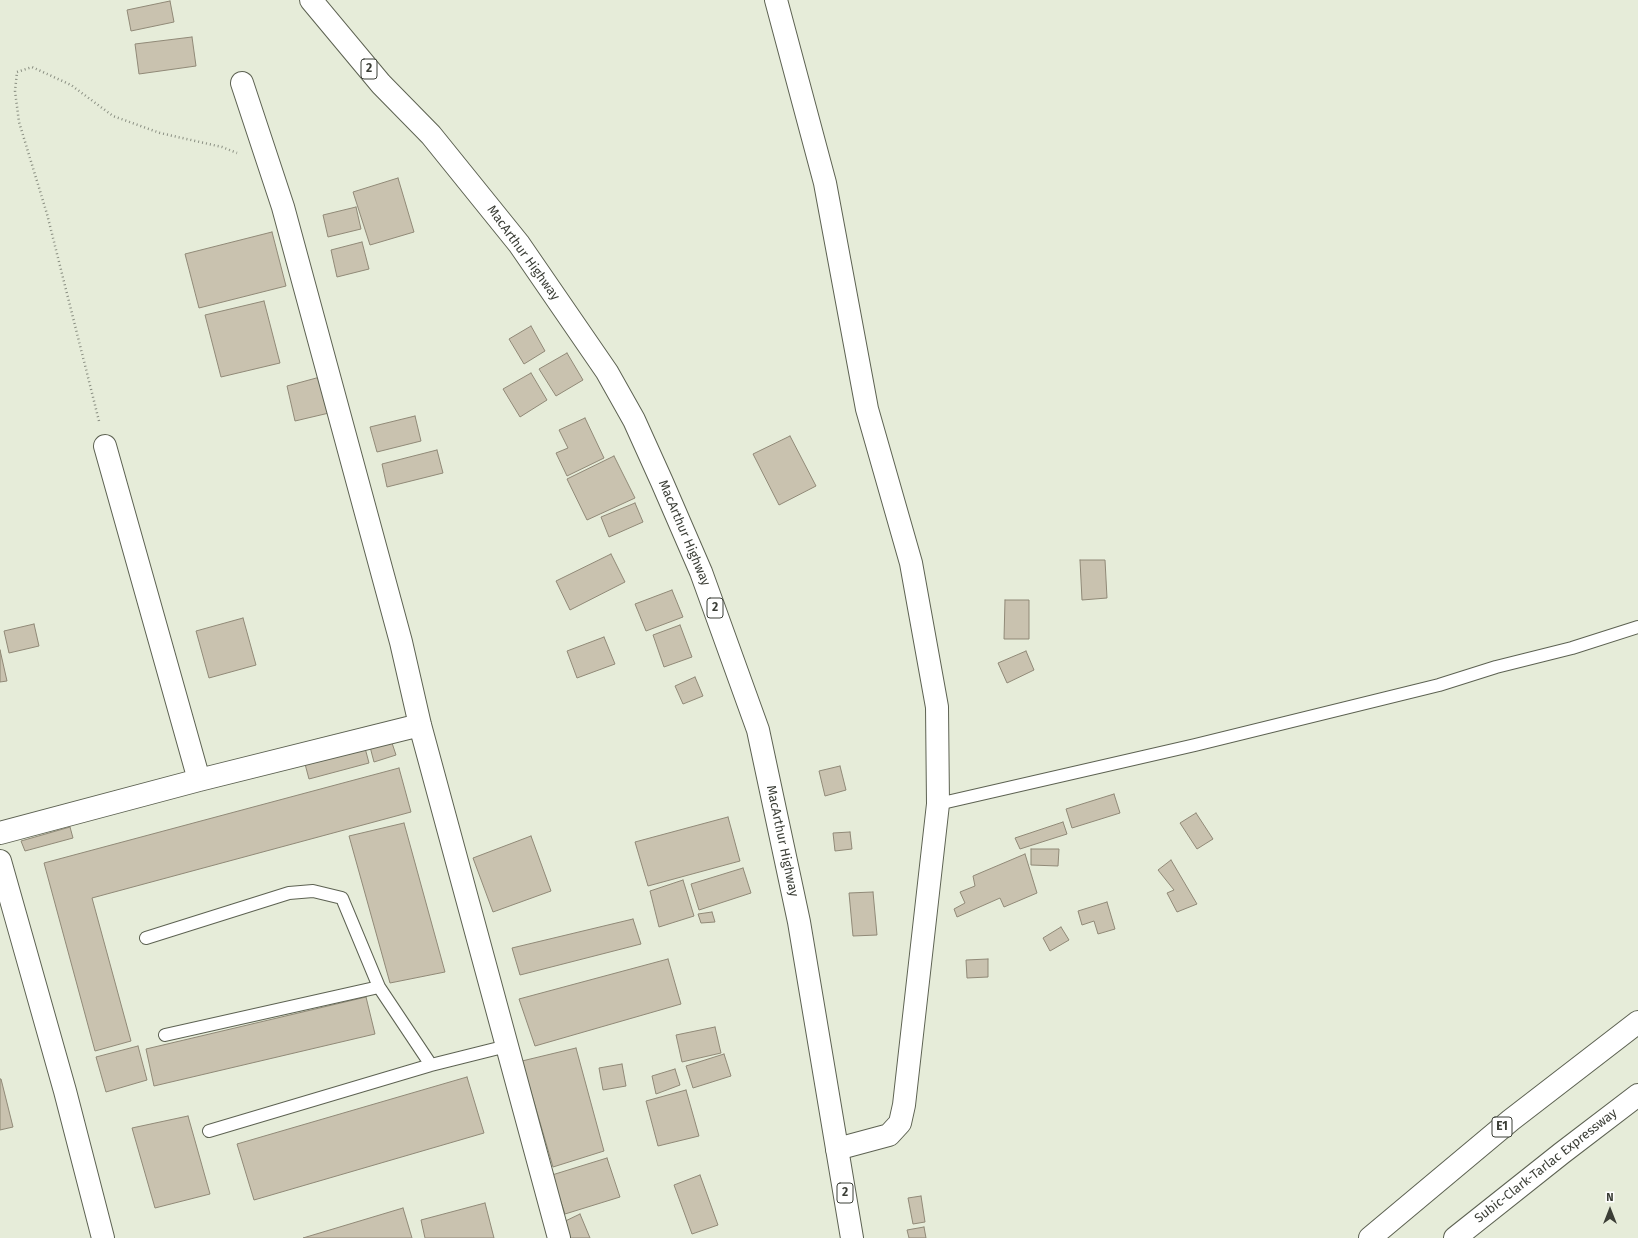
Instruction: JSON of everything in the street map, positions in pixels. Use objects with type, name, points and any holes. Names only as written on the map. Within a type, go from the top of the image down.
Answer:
[{"type":"main road","name":"MacArthur Highway","points":[[311,0],[381,84],[431,135],[519,244],[607,372],[634,420],[662,482],[704,580],[758,730],[799,922],[852,1238]]},
{"type":"main road","points":[[776,0],[825,183],[867,408],[911,563],[937,707],[938,804],[904,1105],[900,1123],[889,1135],[837,1149]]},
{"type":"main road","points":[[242,83],[283,207],[401,642],[420,725],[559,1238]]},
{"type":"main road","points":[[105,446],[198,780]]},
{"type":"main road","points":[[0,833],[198,780],[420,725]]},
{"type":"main road","points":[[0,861],[65,1091],[103,1238]]},
{"type":"main road","name":"E1","points":[[1370,1238],[1511,1120],[1638,1022]]},
{"type":"main road","name":"Subic-Clark-Tarlac Expressway","points":[[1455,1238],[1562,1153],[1638,1096]]},
{"type":"lane","points":[[938,804],[1195,745],[1439,685],[1572,648],[1638,627]]},
{"type":"lane","points":[[146,938],[289,893],[313,891],[342,898],[378,987],[431,1065]]},
{"type":"lane","points":[[165,1035],[378,987]]},
{"type":"lane","points":[[209,1131],[431,1065],[507,1046]]},
{"type":"path","points":[[105,446],[47,214],[19,122],[15,91],[17,72],[32,67],[70,85],[113,116],[160,133],[222,147],[270,166]]},
{"type":"building","points":[[170,1],[174,22],[131,31],[127,10]]},
{"type":"building","points":[[192,37],[196,66],[139,74],[135,44]]},
{"type":"building","points":[[398,178],[414,232],[370,245],[353,192]]},
{"type":"building","points":[[356,207],[361,229],[328,237],[323,215]]},
{"type":"building","points":[[272,232],[286,286],[199,308],[185,254]]},
{"type":"building","points":[[362,242],[369,269],[337,277],[331,250]]},
{"type":"building","points":[[264,301],[280,363],[221,377],[205,315]]},
{"type":"building","points":[[531,326],[545,351],[524,364],[509,339]]},
{"type":"building","points":[[567,353],[583,380],[556,396],[539,369]]},
{"type":"building","points":[[531,373],[547,400],[520,417],[503,389]]},
{"type":"building","points":[[320,377],[329,413],[295,421],[287,386]]},
{"type":"building","points":[[415,416],[421,441],[377,452],[370,427]]},
{"type":"building","points":[[585,418],[604,458],[567,476],[556,453],[568,448],[559,430]]},
{"type":"building","points":[[790,436],[816,486],[779,505],[753,454]]},
{"type":"building","points":[[437,450],[443,473],[387,487],[382,464]]},
{"type":"building","points":[[614,456],[635,498],[587,520],[567,479]]},
{"type":"building","points":[[635,503],[643,522],[609,537],[601,517]]},
{"type":"building","points":[[611,554],[625,582],[570,610],[556,581]]},
{"type":"building","points":[[1080,560],[1105,560],[1107,598],[1082,600]]},
{"type":"building","points":[[672,590],[683,617],[646,631],[635,604]]},
{"type":"building","points":[[1005,600],[1029,600],[1029,639],[1004,639]]},
{"type":"building","points":[[243,618],[256,665],[209,678],[196,631]]},
{"type":"building","points":[[34,624],[39,646],[9,653],[4,631]]},
{"type":"building","points":[[680,625],[692,657],[664,667],[653,635]]},
{"type":"building","points":[[604,637],[615,664],[577,678],[567,651]]},
{"type":"building","points":[[0,650],[7,681],[0,682]]},
{"type":"building","points":[[1026,651],[1034,670],[1007,683],[998,663]]},
{"type":"building","points":[[695,677],[703,696],[683,704],[675,686]]},
{"type":"building","points":[[390,737],[396,755],[374,762],[369,743]]},
{"type":"building","points":[[365,748],[369,763],[309,779],[305,764]]},
{"type":"building","points":[[840,766],[846,790],[825,796],[819,771]]},
{"type":"building","points":[[399,768],[411,812],[92,898],[131,1041],[95,1051],[44,863]]},
{"type":"building","points":[[1114,794],[1120,813],[1072,828],[1066,809]]},
{"type":"building","points":[[1196,813],[1213,839],[1197,849],[1180,823]]},
{"type":"building","points":[[728,817],[740,861],[648,886],[635,842]]},
{"type":"building","points":[[1063,822],[1067,834],[1020,849],[1015,838]]},
{"type":"building","points":[[404,823],[445,972],[390,983],[349,836]]},
{"type":"building","points":[[70,827],[73,838],[25,851],[21,841]]},
{"type":"building","points":[[850,832],[852,849],[835,851],[833,833]]},
{"type":"building","points":[[531,836],[551,891],[493,912],[473,858]]},
{"type":"building","points":[[1031,849],[1059,849],[1058,866],[1031,865]]},
{"type":"building","points":[[1025,854],[1037,893],[1004,907],[1000,898],[957,917],[954,909],[965,903],[960,892],[975,886],[973,876]]},
{"type":"building","points":[[1171,860],[1197,904],[1177,912],[1167,893],[1174,890],[1158,870]]},
{"type":"building","points":[[743,868],[751,893],[699,910],[691,884]]},
{"type":"building","points":[[683,880],[694,916],[659,927],[650,891]]},
{"type":"building","points":[[873,892],[877,935],[853,936],[849,893]]},
{"type":"building","points":[[1107,902],[1115,929],[1098,934],[1094,921],[1082,925],[1078,911]]},
{"type":"building","points":[[712,912],[715,922],[701,923],[698,914]]},
{"type":"building","points":[[633,919],[641,944],[520,975],[512,948]]},
{"type":"building","points":[[1061,927],[1069,940],[1050,951],[1043,938]]},
{"type":"building","points":[[668,959],[681,1004],[535,1046],[519,999]]},
{"type":"building","points":[[988,959],[988,977],[967,978],[966,960]]},
{"type":"building","points":[[366,997],[375,1034],[154,1086],[146,1049]]},
{"type":"building","points":[[715,1027],[721,1053],[682,1062],[676,1035]]},
{"type":"building","points":[[138,1046],[147,1080],[106,1092],[96,1057]]},
{"type":"building","points":[[576,1048],[604,1151],[553,1167],[522,1061]]},
{"type":"building","points":[[724,1054],[731,1076],[693,1088],[686,1066]]},
{"type":"building","points":[[622,1064],[626,1086],[603,1090],[599,1068]]},
{"type":"building","points":[[675,1069],[680,1085],[656,1094],[652,1076]]},
{"type":"building","points":[[467,1077],[484,1133],[254,1200],[237,1144]]},
{"type":"building","points":[[0,1079],[13,1127],[0,1130]]},
{"type":"building","points":[[686,1090],[699,1136],[658,1146],[646,1101]]},
{"type":"building","points":[[188,1116],[210,1194],[155,1208],[132,1128]]},
{"type":"building","points":[[607,1158],[620,1197],[565,1214],[552,1175]]},
{"type":"building","points":[[700,1175],[718,1225],[692,1234],[674,1185]]},
{"type":"building","points":[[921,1196],[925,1222],[913,1224],[908,1198]]},
{"type":"building","points":[[485,1203],[494,1238],[425,1238],[421,1220]]},
{"type":"building","points":[[403,1208],[412,1238],[303,1238]]},
{"type":"building","points":[[580,1214],[590,1238],[560,1238],[557,1225]]},
{"type":"building","points":[[924,1227],[926,1238],[909,1238],[907,1230]]}]
